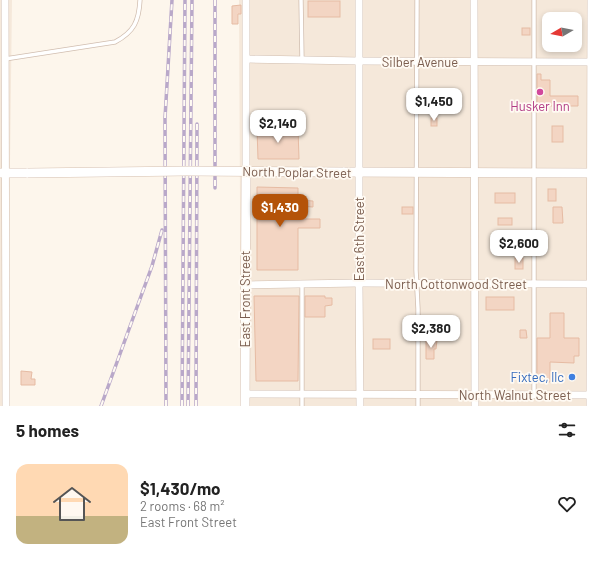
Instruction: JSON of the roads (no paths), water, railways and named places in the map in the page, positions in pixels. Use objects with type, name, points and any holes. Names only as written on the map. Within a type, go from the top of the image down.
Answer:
[{"type":"main road","points":[[591,406],[593,395],[592,0]]},
{"type":"main road","name":"North Poplar Street","points":[[3,173],[187,170],[417,173],[593,173]]},
{"type":"main road","name":"East Front Street","points":[[245,406],[246,170]]},
{"type":"street","points":[[5,0],[2,60],[3,396],[6,406]]},
{"type":"street","name":"East Front Street","points":[[246,0],[246,170]]},
{"type":"street","name":"East 6th Street","points":[[359,0],[360,406]]},
{"type":"street","points":[[474,0],[475,406]]},
{"type":"street","name":"Silber Avenue","points":[[247,59],[417,62],[593,62]]},
{"type":"street","name":"North Cottonwood Street","points":[[245,285],[359,283],[592,284]]},
{"type":"street","name":"North Walnut Street","points":[[245,394],[593,395]]},
{"type":"lane","points":[[2,60],[115,42],[126,37],[135,26],[139,13],[140,0]]},
{"type":"lane","points":[[301,0],[302,60]]},
{"type":"lane","points":[[417,0],[418,406]]},
{"type":"lane","points":[[534,0],[534,395]]},
{"type":"lane","points":[[302,284],[302,406]]},
{"type":"railway","points":[[166,406],[165,118],[172,0]]},
{"type":"railway","points":[[182,406],[185,0]]},
{"type":"railway","points":[[188,406],[192,0]]},
{"type":"railway","points":[[215,0],[215,188]]},
{"type":"railway","points":[[196,406],[197,124]]},
{"type":"railway","points":[[101,406],[152,266],[162,230]]},
{"type":"place","name":"Husker Inn","points":[[540,92]]},
{"type":"place","name":"Fixtec, llc","points":[[572,377]]}]
